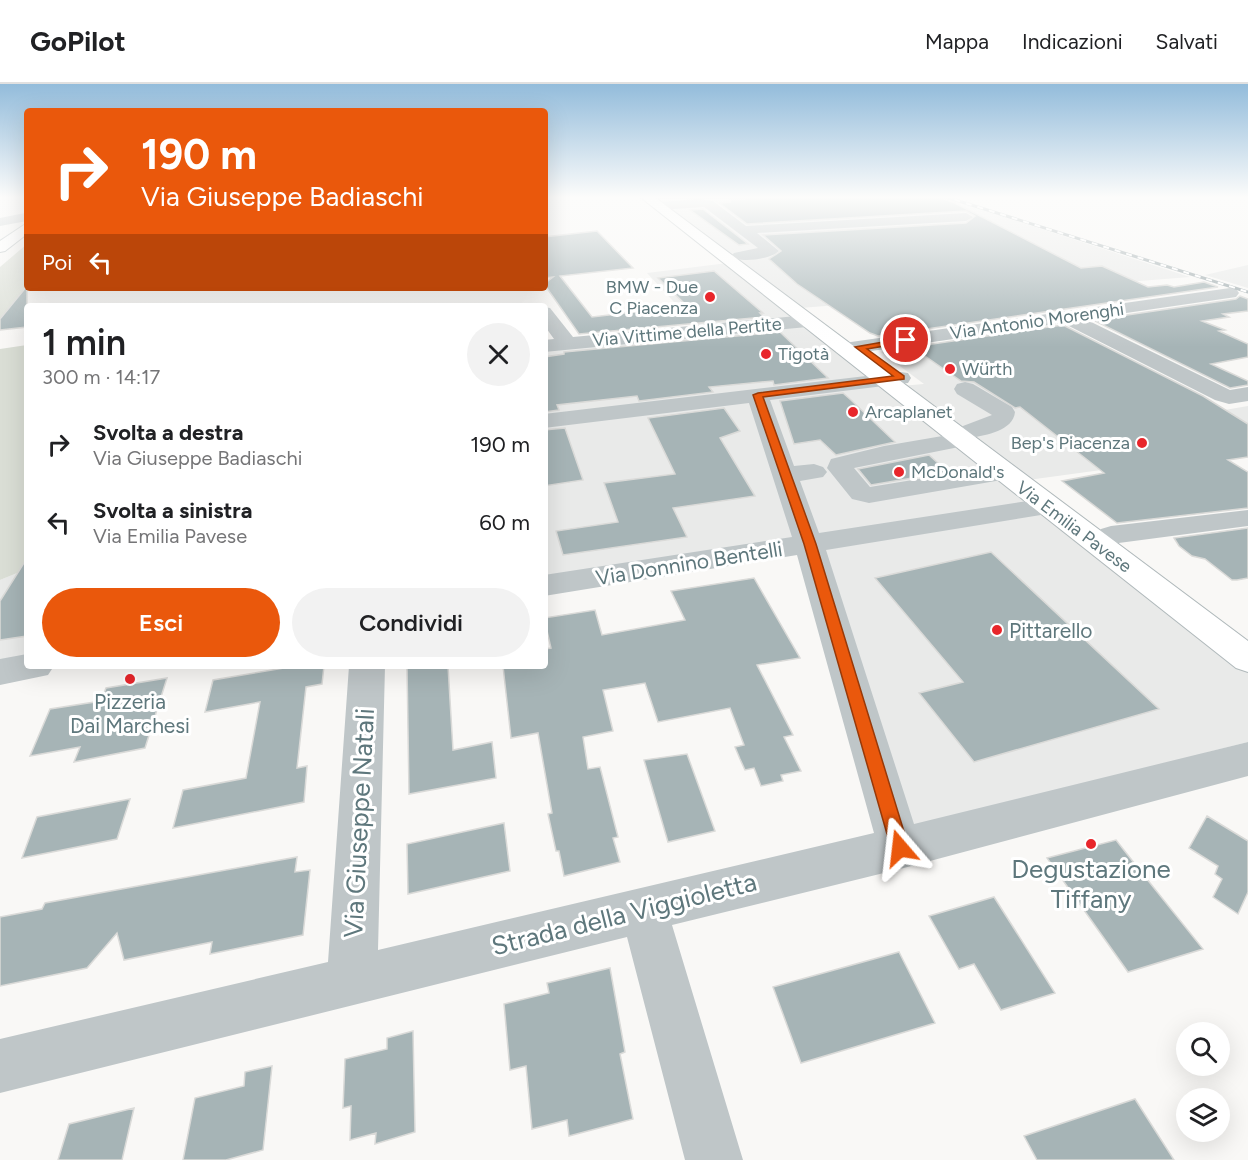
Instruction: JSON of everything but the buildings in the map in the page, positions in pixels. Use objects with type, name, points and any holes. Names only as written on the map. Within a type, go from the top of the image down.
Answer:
[{"type":"main road","name":"Via Emilia Pavese","points":[[719,246],[966,435],[1111,535],[1248,636]]},
{"type":"main road","name":"Via Emilia Pavese","points":[[738,260],[807,321],[852,348]]},
{"type":"main road","name":"Via Emilia Pavese","points":[[966,435],[1004,473],[1248,659]]},
{"type":"street","points":[[738,260],[771,251],[765,246]]},
{"type":"street","name":"Via Antonio Morenghi","points":[[852,348],[1230,293]]},
{"type":"street","name":"Via Vittime della Pertite","points":[[548,317],[567,344]]},
{"type":"street","points":[[1066,317],[1223,395],[1229,397],[1248,394]]},
{"type":"street","name":"Via Vittime della Pertite","points":[[548,346],[807,321]]},
{"type":"street","points":[[548,421],[893,379]]},
{"type":"street","points":[[965,389],[1004,412],[1003,418],[966,435],[840,464],[840,468],[861,493],[869,495],[1004,473]]},
{"type":"street","points":[[758,395],[799,473],[810,544],[900,848]]},
{"type":"street","name":"Via Donnino Bentelli","points":[[548,585],[1047,506]]},
{"type":"street","points":[[1111,535],[1248,518]]},
{"type":"street","points":[[0,672],[24,668]]},
{"type":"street","name":"Via Giuseppe Natali","points":[[352,981],[367,669]]},
{"type":"street","name":"Strada della Viggioletta","points":[[0,1066],[900,848],[1248,759]]},
{"type":"street","points":[[644,910],[714,1160]]},
{"type":"shaded area","points":[[716,246],[1095,246],[1190,277],[800,308],[901,386],[924,384],[881,352],[1003,333],[1071,371],[1178,418],[1248,406],[1248,450],[1028,480],[1248,644],[1248,742],[1208,752],[897,848],[809,544],[548,586],[548,345],[700,330],[647,273],[736,262]]},
{"type":"shaded area","points":[[24,247],[24,290],[0,319],[0,267]]},
{"type":"shaded area","points":[[1248,265],[1248,288],[1205,275]]},
{"type":"shaded area","points":[[24,345],[24,570],[0,580],[0,349]]},
{"type":"shaded area","points":[[24,570],[24,667],[0,672],[0,580]]},
{"type":"railway","points":[[1103,246],[1248,292]]},
{"type":"place","name":"BMW - Due C Piacenza","points":[[710,297]]},
{"type":"place","name":"Tigotà","points":[[766,354]]},
{"type":"place","name":"Würth","points":[[950,369]]},
{"type":"place","name":"Arcaplanet","points":[[853,412]]},
{"type":"place","name":"Bep's Piacenza","points":[[1142,443]]},
{"type":"place","name":"McDonald's","points":[[899,472]]},
{"type":"place","name":"Pittarello","points":[[997,630]]},
{"type":"place","name":"Pizzeria Dai Marchesi","points":[[130,679]]},
{"type":"place","name":"Degustazione Tiffany","points":[[1091,844]]},
{"type":"route","points":[[900,848],[810,544],[758,395],[900,378],[860,347],[906,340]]}]
